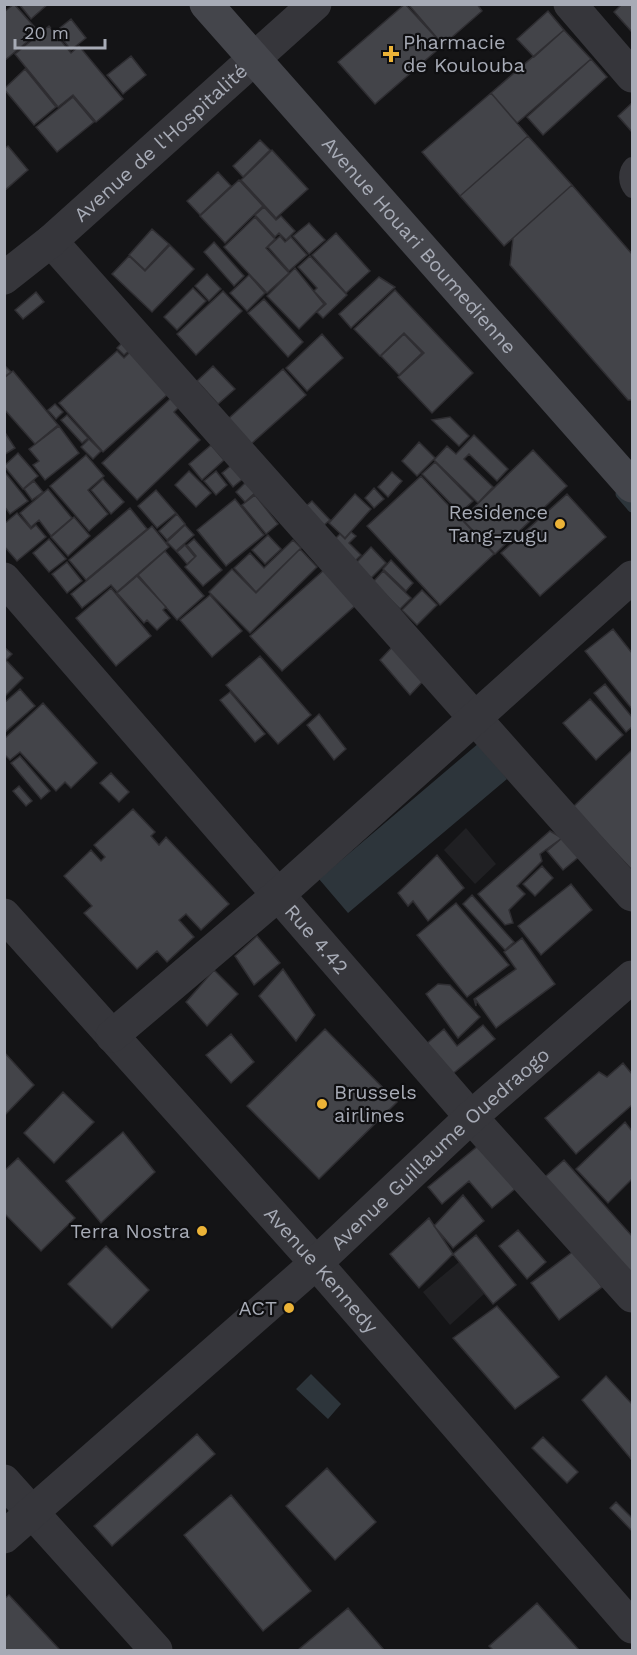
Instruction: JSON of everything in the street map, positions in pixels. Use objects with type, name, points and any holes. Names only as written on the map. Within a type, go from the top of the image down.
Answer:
[{"type":"main road","name":"Avenue Houari Boumedienne","points":[[206,4],[633,486]]},
{"type":"street","name":"Avenue de l'Hospitalité","points":[[4,278],[51,241],[315,4]]},
{"type":"street","points":[[570,4],[633,76]]},
{"type":"street","points":[[51,241],[633,894]]},
{"type":"street","points":[[112,1036],[278,895],[633,577]]},
{"type":"street","name":"Rue 4.42","points":[[4,579],[471,1117],[633,1296]]},
{"type":"street","name":"Avenue Kennedy","points":[[4,915],[316,1263],[633,1627]]},
{"type":"street","name":"Avenue Guillaume Ouedraogo","points":[[4,1537],[316,1263],[471,1117],[633,976]]},
{"type":"street","points":[[4,1481],[156,1650]]},
{"type":"lane","points":[[633,165],[627,174],[629,185],[633,190]]},
{"type":"shaded area","points":[[479,743],[507,779],[348,913],[319,879]]},
{"type":"shaded area","points":[[466,828],[496,864],[475,884],[444,850]]},
{"type":"shaded area","points":[[459,1262],[484,1294],[450,1325],[423,1292]]},
{"type":"shaded area","points":[[311,1374],[341,1404],[328,1419],[296,1389]]},
{"type":"building","points":[[14,4],[39,32],[4,61],[4,12]]},
{"type":"building","points":[[19,4],[48,4],[31,19]]},
{"type":"building","name":"Pharmacie de Koulouba","points":[[405,4],[443,45],[375,104],[338,62]]},
{"type":"building","points":[[408,4],[477,4],[482,11],[443,45]]},
{"type":"building","points":[[622,4],[632,4],[632,32],[614,12]]},
{"type":"building","points":[[548,11],[564,30],[534,57],[517,39]]},
{"type":"building","points":[[71,19],[86,38],[71,50],[56,31]]},
{"type":"building","points":[[49,26],[71,53],[79,46],[123,99],[96,122],[73,95],[58,107],[15,54]]},
{"type":"building","points":[[564,30],[591,59],[517,123],[491,93]]},
{"type":"building","points":[[131,56],[146,75],[123,94],[107,75]]},
{"type":"building","points":[[591,59],[607,77],[543,135],[527,117]]},
{"type":"building","points":[[25,69],[56,107],[34,125],[4,89]]},
{"type":"building","points":[[491,93],[528,136],[460,196],[422,152]]},
{"type":"building","points":[[73,97],[94,122],[57,152],[36,127]]},
{"type":"building","points":[[632,103],[632,132],[618,116]]},
{"type":"building","points":[[528,136],[572,185],[504,246],[460,196]]},
{"type":"building","points":[[260,140],[270,150],[243,177],[233,166]]},
{"type":"building","points":[[8,146],[28,170],[4,191],[4,149]]},
{"type":"building","points":[[272,150],[308,189],[276,218],[241,180]]},
{"type":"building","points":[[218,172],[231,186],[200,215],[187,201]]},
{"type":"building","points":[[239,180],[263,206],[225,243],[200,216]]},
{"type":"building","points":[[572,185],[632,254],[632,400],[628,400],[510,265],[513,238]]},
{"type":"building","points":[[264,207],[276,220],[281,216],[295,231],[286,240],[279,233],[275,237],[255,215]]},
{"type":"building","points":[[255,217],[275,239],[266,248],[289,273],[267,293],[224,247]]},
{"type":"building","points":[[309,223],[325,240],[309,254],[293,236]]},
{"type":"building","points":[[152,229],[169,244],[145,270],[129,255]]},
{"type":"building","points":[[336,233],[370,271],[346,293],[312,255]]},
{"type":"building","points":[[280,236],[285,242],[291,237],[307,255],[289,271],[268,247]]},
{"type":"building","points":[[214,242],[244,276],[234,286],[204,252]]},
{"type":"building","points":[[170,245],[194,269],[152,312],[112,274],[129,256],[145,271]]},
{"type":"building","points":[[310,256],[347,295],[323,318],[317,312],[326,304],[314,291],[317,288],[298,267]]},
{"type":"building","points":[[295,268],[324,304],[299,329],[267,296]]},
{"type":"building","points":[[207,274],[221,289],[209,301],[195,286]]},
{"type":"building","points":[[249,275],[265,293],[247,311],[230,293]]},
{"type":"building","points":[[379,277],[395,287],[351,328],[339,314]]},
{"type":"building","points":[[193,288],[206,301],[177,330],[164,317]]},
{"type":"building","points":[[395,290],[473,373],[432,413],[398,377],[424,353],[404,333],[380,356],[354,329]]},
{"type":"building","points":[[223,291],[242,311],[196,355],[177,334]]},
{"type":"building","points":[[36,292],[44,302],[23,319],[15,310]]},
{"type":"building","points":[[264,299],[303,342],[288,357],[248,313]]},
{"type":"building","points":[[322,334],[343,358],[307,391],[286,368]]},
{"type":"building","points":[[404,334],[422,353],[399,375],[381,356]]},
{"type":"building","points":[[125,340],[132,348],[124,355],[117,348]]},
{"type":"building","points":[[117,351],[124,358],[130,352],[168,394],[103,452],[59,403]]},
{"type":"building","points":[[4,365],[11,372],[4,377]]},
{"type":"building","points":[[213,366],[235,389],[218,404],[197,381]]},
{"type":"building","points":[[283,369],[306,395],[251,444],[228,419]]},
{"type":"building","points":[[13,371],[58,425],[35,444],[4,409],[4,378]]},
{"type":"building","points":[[172,397],[180,406],[174,412],[200,440],[137,500],[102,463]]},
{"type":"building","points":[[55,404],[63,412],[56,419],[48,410]]},
{"type":"building","points":[[67,415],[88,438],[82,443],[61,420]]},
{"type":"building","points":[[450,417],[469,436],[459,446],[432,420]]},
{"type":"building","points":[[59,426],[79,453],[45,480],[33,465],[39,461],[29,449]]},
{"type":"building","points":[[4,431],[15,448],[4,455]]},
{"type":"building","points":[[474,435],[508,469],[497,481],[469,454],[464,459],[493,487],[478,503],[434,460],[447,446],[456,454]]},
{"type":"building","points":[[89,439],[101,451],[93,459],[81,447]]},
{"type":"building","points":[[419,442],[435,458],[417,476],[402,461]]},
{"type":"building","points":[[211,445],[224,460],[202,480],[189,464]]},
{"type":"building","points":[[533,450],[567,486],[495,554],[462,519]]},
{"type":"building","points":[[18,453],[38,476],[23,489],[4,466]]},
{"type":"building","points":[[86,455],[104,476],[88,490],[108,514],[89,531],[50,486]]},
{"type":"building","points":[[435,462],[473,501],[460,513],[422,474]]},
{"type":"building","points":[[234,463],[245,477],[233,487],[222,473]]},
{"type":"building","points":[[4,471],[28,501],[10,514],[4,506]]},
{"type":"building","points":[[189,471],[211,493],[196,507],[175,485]]},
{"type":"building","points":[[216,471],[227,485],[216,495],[204,481]]},
{"type":"building","points":[[392,472],[402,481],[388,497],[378,487]]},
{"type":"building","points":[[421,476],[494,554],[440,605],[367,526]]},
{"type":"building","points":[[103,479],[124,502],[111,514],[91,490]]},
{"type":"building","points":[[34,481],[43,492],[32,500],[24,489]]},
{"type":"building","points":[[247,481],[256,492],[245,502],[236,492]]},
{"type":"building","points":[[374,488],[384,499],[374,508],[365,498]]},
{"type":"building","points":[[48,489],[72,518],[51,536],[39,520],[31,527],[20,513]]},
{"type":"building","points":[[156,490],[176,513],[157,528],[138,506]]},
{"type":"building","points":[[355,494],[371,509],[345,538],[329,523]]},
{"type":"building","points":[[567,494],[606,537],[540,596],[501,553]]},
{"type":"building","points":[[255,495],[278,524],[266,534],[242,505]]},
{"type":"building","points":[[235,499],[264,535],[226,566],[197,530]]},
{"type":"building","points":[[312,501],[330,520],[324,525],[306,506]]},
{"type":"building","points":[[130,508],[147,529],[86,580],[69,560]]},
{"type":"building","points":[[17,513],[31,529],[36,525],[46,537],[17,561],[4,546],[4,524]]},
{"type":"building","points":[[177,514],[185,524],[167,540],[159,531]]},
{"type":"building","points":[[74,517],[90,536],[68,556],[51,537]]},
{"type":"building","points":[[185,525],[194,535],[176,551],[167,542]]},
{"type":"building","points":[[152,526],[169,547],[117,592],[111,585],[82,608],[71,594]]},
{"type":"building","points":[[351,532],[356,536],[349,543],[361,555],[354,562],[334,540],[340,534],[345,539]]},
{"type":"building","points":[[268,535],[281,549],[265,564],[252,550]]},
{"type":"building","points":[[49,539],[66,559],[49,572],[33,553]]},
{"type":"building","points":[[194,539],[222,570],[203,586],[185,567],[196,556],[187,545]]},
{"type":"building","points":[[293,540],[301,548],[256,592],[234,568],[250,553],[264,568]]},
{"type":"building","points":[[185,545],[195,557],[187,564],[177,552]]},
{"type":"building","points":[[371,547],[386,563],[371,578],[356,563]]},
{"type":"building","points":[[300,549],[317,567],[250,633],[209,592],[232,569],[256,593]]},
{"type":"building","points":[[165,551],[204,596],[177,620],[138,575]]},
{"type":"building","points":[[391,560],[413,583],[406,591],[383,569]]},
{"type":"building","points":[[67,562],[82,581],[67,593],[52,574]]},
{"type":"building","points":[[325,569],[357,604],[282,671],[250,636]]},
{"type":"building","points":[[383,571],[411,598],[400,609],[373,582]]},
{"type":"building","points":[[137,576],[166,607],[163,610],[170,618],[157,630],[147,620],[144,623],[117,593]]},
{"type":"building","points":[[111,588],[151,636],[116,666],[76,618]]},
{"type":"building","points":[[422,590],[437,605],[417,625],[402,610]]},
{"type":"building","points":[[210,595],[242,631],[212,657],[180,620]]},
{"type":"building","points":[[613,629],[632,653],[632,709],[585,651]]},
{"type":"building","points":[[394,645],[425,679],[410,695],[380,660]]},
{"type":"building","points":[[4,647],[12,654],[6,660],[23,678],[4,697]]},
{"type":"building","points":[[260,656],[311,715],[278,744],[226,685]]},
{"type":"building","points":[[605,684],[632,717],[632,727],[626,732],[594,693]]},
{"type":"building","points":[[20,689],[35,706],[4,733],[4,703]]},
{"type":"building","points":[[230,692],[265,734],[255,742],[220,700]]},
{"type":"building","points":[[590,699],[623,735],[596,760],[563,723]]},
{"type":"building","points":[[43,703],[97,763],[71,788],[65,782],[56,791],[20,752],[10,760],[4,754],[4,739]]},
{"type":"building","points":[[319,714],[346,749],[334,760],[307,725]]},
{"type":"building","points":[[632,750],[632,870],[573,807]]},
{"type":"building","points":[[20,756],[50,791],[41,799],[11,763]]},
{"type":"building","points":[[111,773],[129,792],[119,802],[100,783]]},
{"type":"building","points":[[19,786],[32,801],[26,806],[13,791]]},
{"type":"building","points":[[133,809],[155,832],[151,836],[159,845],[166,837],[229,904],[201,930],[186,914],[179,920],[194,937],[167,962],[157,951],[137,969],[84,913],[92,906],[64,876],[91,850],[101,861],[105,857],[94,845]]},
{"type":"building","points":[[550,831],[562,838],[540,854],[542,861],[517,886],[525,894],[509,910],[513,923],[505,925],[478,894]]},
{"type":"building","points":[[562,838],[580,856],[563,870],[547,851]]},
{"type":"building","points":[[437,855],[464,888],[428,921],[413,901],[408,906],[398,893]]},
{"type":"building","points":[[542,866],[553,878],[535,896],[523,884]]},
{"type":"building","points":[[571,884],[592,910],[541,955],[518,926]]},
{"type":"building","points":[[472,895],[514,942],[505,950],[463,904]]},
{"type":"building","points":[[456,903],[509,965],[467,997],[417,935]]},
{"type":"building","points":[[257,936],[280,963],[254,985],[235,956]]},
{"type":"building","points":[[522,938],[555,984],[496,1028],[476,1000],[476,1006],[474,999],[516,969],[504,952]]},
{"type":"building","points":[[283,969],[315,1015],[296,1041],[259,996]]},
{"type":"building","points":[[214,970],[238,994],[207,1026],[186,1002]]},
{"type":"building","points":[[438,984],[450,985],[480,1017],[458,1038],[426,994]]},
{"type":"building","points":[[483,1025],[495,1039],[450,1076],[425,1045],[444,1029],[457,1046]]},
{"type":"building","name":"Brussels airlines","points":[[325,1029],[397,1102],[319,1179],[247,1106]]},
{"type":"building","points":[[231,1034],[254,1062],[231,1083],[206,1055]]},
{"type":"building","points":[[4,1052],[34,1085],[4,1116]]},
{"type":"building","points":[[623,1063],[632,1074],[632,1105],[576,1154],[545,1118],[599,1072],[607,1077]]},
{"type":"building","points":[[63,1092],[94,1122],[54,1163],[24,1133]]},
{"type":"building","points":[[625,1122],[632,1131],[632,1179],[608,1203],[576,1169]]},
{"type":"building","points":[[123,1132],[155,1172],[101,1223],[66,1181]]},
{"type":"building","points":[[479,1145],[515,1189],[492,1208],[469,1181],[442,1204],[428,1187]]},
{"type":"building","points":[[18,1158],[75,1218],[41,1251],[4,1213],[4,1171]]},
{"type":"building","points":[[564,1160],[632,1236],[632,1287],[538,1183]]},
{"type":"building","points":[[463,1195],[484,1221],[453,1248],[434,1226]]},
{"type":"building","points":[[429,1218],[453,1254],[419,1288],[390,1254]]},
{"type":"building","points":[[518,1230],[546,1262],[527,1279],[499,1246]]},
{"type":"building","points":[[476,1235],[516,1285],[493,1304],[453,1254]]},
{"type":"building","points":[[106,1246],[149,1290],[112,1328],[68,1284]]},
{"type":"building","points":[[575,1250],[602,1287],[559,1320],[531,1283]]},
{"type":"building","points":[[497,1306],[559,1377],[515,1409],[453,1338]]},
{"type":"building","points":[[606,1376],[632,1404],[631,1459],[582,1400]]},
{"type":"building","points":[[197,1434],[215,1454],[112,1546],[94,1526]]},
{"type":"building","points":[[543,1437],[578,1472],[567,1483],[532,1448]]},
{"type":"building","points":[[327,1468],[376,1522],[335,1560],[286,1506]]},
{"type":"building","points":[[231,1495],[311,1591],[263,1631],[184,1535]]},
{"type":"building","points":[[616,1502],[632,1518],[632,1531],[610,1508]]},
{"type":"building","points":[[9,1595],[60,1650],[4,1650],[4,1599]]},
{"type":"building","points":[[537,1603],[579,1650],[493,1650],[489,1646]]},
{"type":"building","points":[[348,1608],[384,1650],[298,1650]]},
{"type":"waterway","points":[[620,494],[632,508]]},
{"type":"place","name":"Pharmacie de Koulouba","points":[[391,54]]},
{"type":"place","name":"Residence Tang-zugu","points":[[560,524]]},
{"type":"place","name":"Brussels airlines","points":[[322,1104]]},
{"type":"place","name":"Terra Nostra","points":[[202,1231]]},
{"type":"place","name":"ACT","points":[[289,1308]]}]
